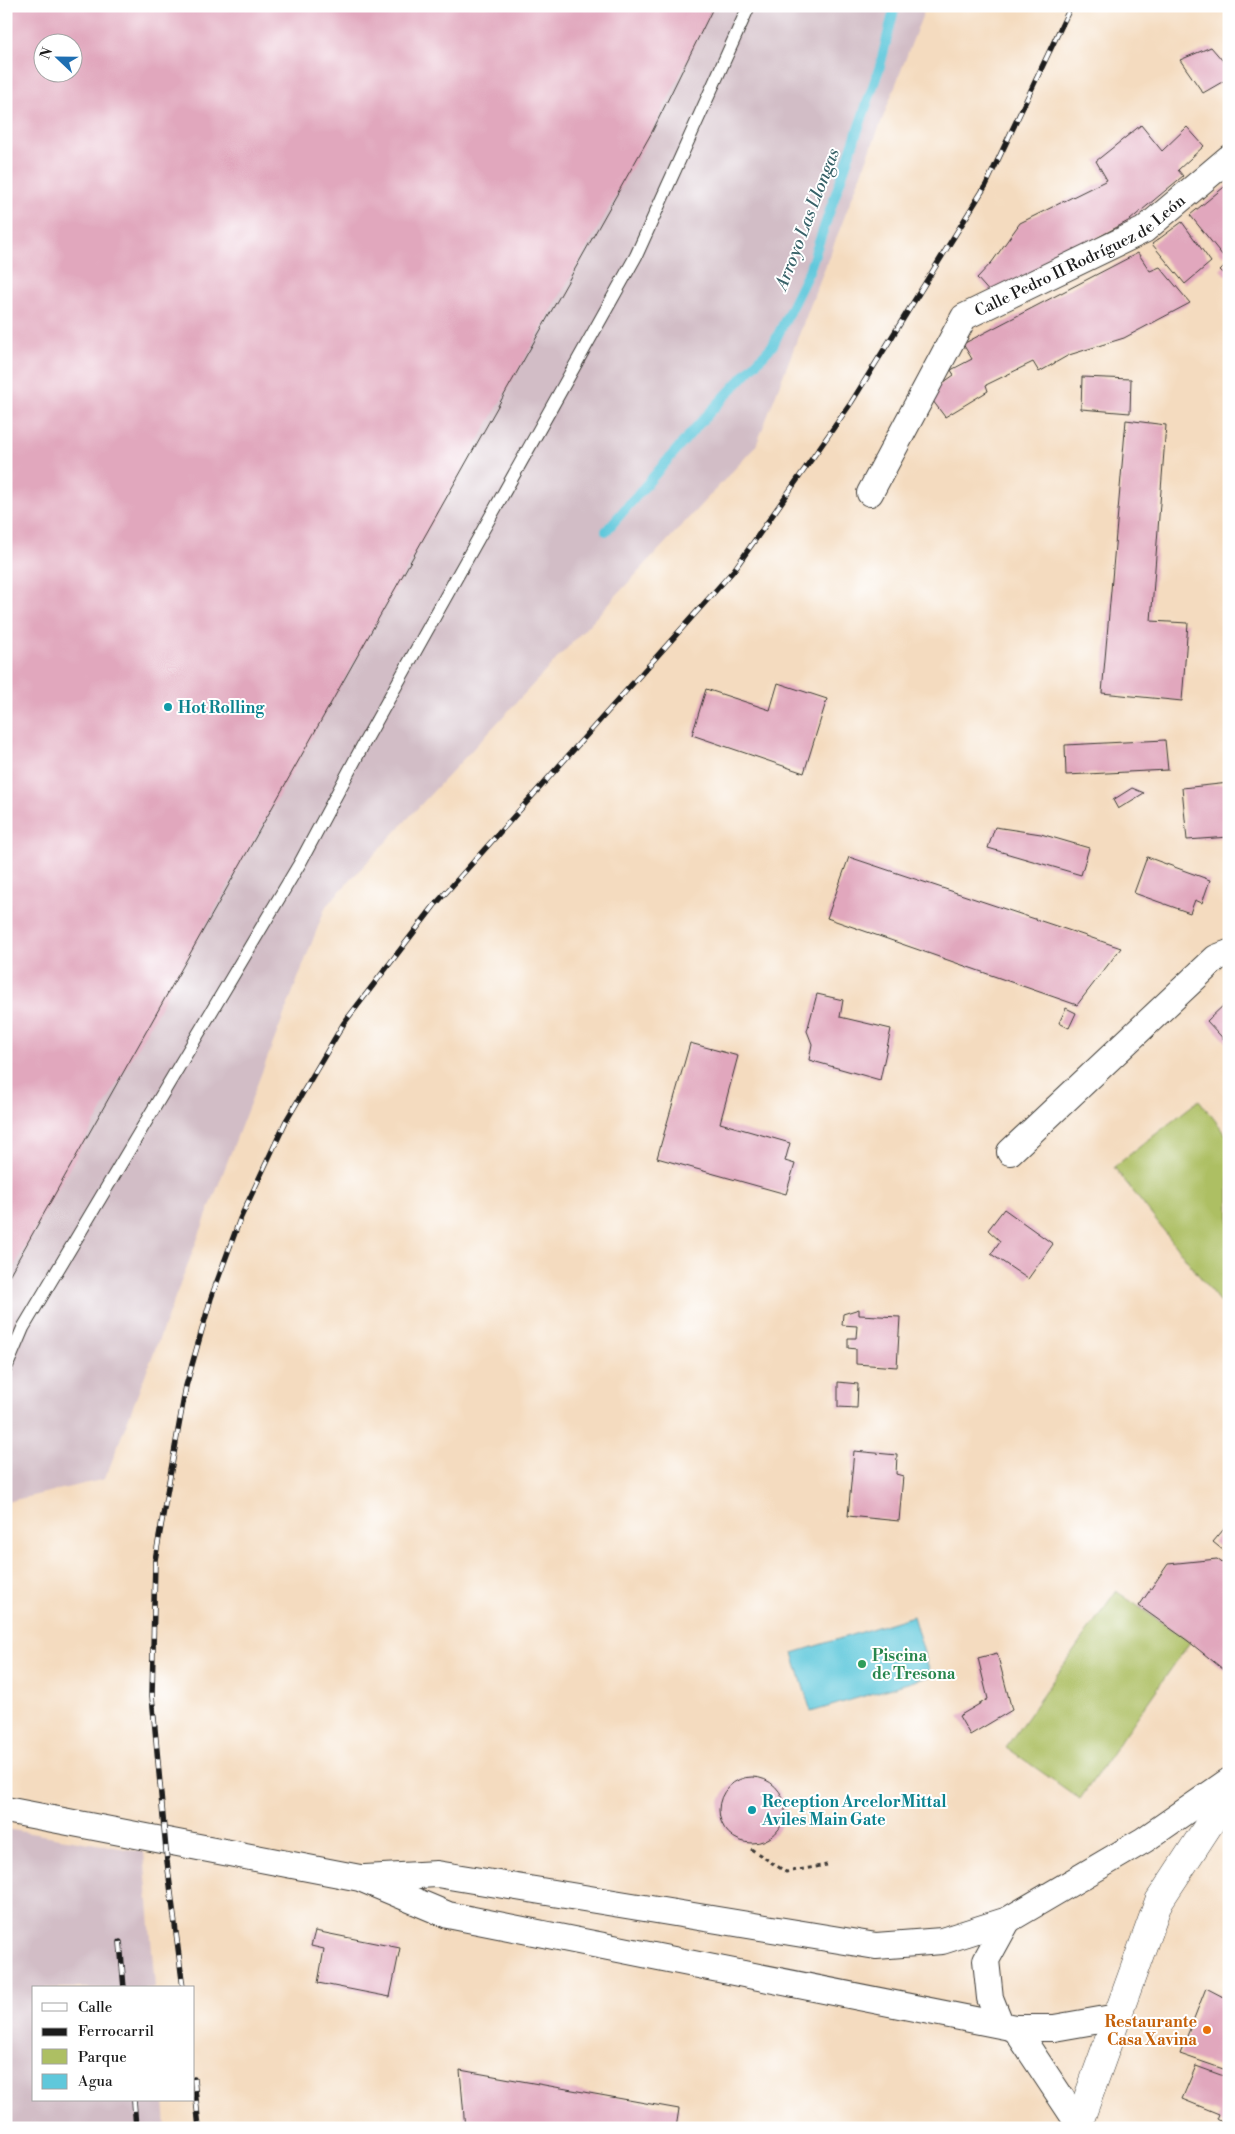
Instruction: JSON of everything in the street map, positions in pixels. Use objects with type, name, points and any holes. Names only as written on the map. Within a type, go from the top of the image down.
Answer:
[{"type":"main road","points":[[1077,2126],[1159,1901],[1229,1794]]},
{"type":"street","name":"Calle Pedro II Rodríguez de León","points":[[870,492],[964,317],[1144,230],[1229,158]]},
{"type":"street","points":[[1010,1152],[1216,958],[1229,953]]},
{"type":"street","points":[[360,1878],[437,1874],[876,1946],[942,1941],[1008,1920],[1144,1840],[1229,1782]]},
{"type":"street","points":[[6,1810],[360,1878],[448,1915],[1007,2026],[1054,2028],[1117,2017]]},
{"type":"street","points":[[1008,1920],[986,1960],[990,1998],[1007,2026],[1077,2126]]},
{"type":"lane","points":[[6,1368],[23,1328],[300,863],[363,745],[636,256],[749,6]]},
{"type":"path","points":[[751,1849],[786,1872],[827,1865]]},
{"type":"shaded area","name":"Hot Rolling","points":[[6,6],[926,6],[756,446],[326,906],[105,1479],[6,1502]]},
{"type":"shaded area","points":[[6,1829],[144,1852],[155,1986],[32,1986],[32,2102],[164,2102],[166,2128],[6,2128]]},
{"type":"green space","points":[[1199,1100],[1229,1138],[1229,1314],[1114,1167]]},
{"type":"green space","points":[[1116,1591],[1190,1642],[1080,1799],[1006,1747]]},
{"type":"water","name":"Piscina de Tresona","points":[[913,1616],[931,1676],[811,1712],[793,1653]]},
{"type":"building","name":"Hot Rolling","points":[[6,6],[714,6],[652,132],[6,1281]]},
{"type":"building","points":[[1211,47],[1229,68],[1229,78],[1203,93],[1180,60]]},
{"type":"building","points":[[1141,125],[1162,151],[1187,127],[1204,146],[1178,170],[1183,176],[1130,220],[992,295],[977,278],[992,262],[1020,223],[1107,180],[1096,161]]},
{"type":"building","points":[[1229,183],[1229,252],[1223,256],[1190,215]]},
{"type":"building","points":[[1182,222],[1211,262],[1185,284],[1152,244]]},
{"type":"building","points":[[1138,253],[1150,271],[1160,267],[1190,303],[1124,338],[1069,355],[1039,372],[1033,362],[986,385],[988,391],[945,417],[933,401],[937,387],[954,375],[951,370],[972,359],[963,344]]},
{"type":"building","points":[[1229,263],[1229,278],[1220,270]]},
{"type":"building","points":[[1082,377],[1131,379],[1130,413],[1081,409]]},
{"type":"building","points":[[1126,420],[1166,425],[1151,621],[1188,623],[1182,701],[1102,693]]},
{"type":"building","points":[[778,683],[827,699],[804,773],[692,735],[706,689],[770,710]]},
{"type":"building","points":[[1165,740],[1168,770],[1066,775],[1065,745]]},
{"type":"building","points":[[1229,783],[1229,837],[1187,840],[1182,788]]},
{"type":"building","points":[[1132,788],[1144,793],[1118,809],[1113,800]]},
{"type":"building","points":[[995,827],[1041,834],[1089,848],[1081,875],[988,848]]},
{"type":"building","points":[[849,857],[1121,948],[1077,1005],[827,918]]},
{"type":"building","points":[[1147,857],[1210,880],[1202,903],[1195,900],[1190,913],[1134,893]]},
{"type":"building","points":[[817,994],[843,1000],[840,1017],[891,1029],[880,1080],[809,1060],[812,1044],[807,1031]]},
{"type":"building","points":[[1229,1000],[1229,1045],[1207,1021]]},
{"type":"building","points":[[1066,1008],[1076,1013],[1069,1028],[1059,1023]]},
{"type":"building","points":[[690,1043],[738,1056],[720,1123],[790,1143],[785,1161],[795,1164],[786,1194],[657,1158]]},
{"type":"building","points":[[1004,1209],[1053,1244],[1028,1279],[991,1254],[1000,1241],[988,1230]]},
{"type":"building","points":[[859,1309],[859,1315],[900,1317],[897,1367],[856,1364],[856,1349],[848,1348],[848,1338],[856,1338],[857,1326],[842,1325],[843,1314]]},
{"type":"building","points":[[838,1382],[858,1384],[857,1408],[838,1407]]},
{"type":"building","points":[[854,1451],[897,1455],[896,1474],[903,1476],[899,1521],[848,1516]]},
{"type":"building","points":[[1229,1523],[1229,1555],[1213,1542]]},
{"type":"building","points":[[1217,1559],[1229,1568],[1229,1674],[1188,1641],[1139,1606],[1168,1564]]},
{"type":"building","points":[[997,1653],[1012,1710],[970,1735],[959,1716],[988,1699],[978,1658]]},
{"type":"building","name":"Reception ArcelorMittal Aviles Main Gate","points":[[746,1777],[758,1777],[770,1782],[780,1792],[785,1804],[783,1823],[770,1838],[758,1843],[746,1843],[734,1838],[724,1828],[719,1816],[719,1804],[724,1792],[734,1782]]},
{"type":"building","points":[[315,1931],[400,1948],[390,1997],[318,1983],[324,1949],[311,1946]]},
{"type":"building","points":[[1206,1988],[1229,2000],[1229,2071],[1180,2054]]},
{"type":"building","points":[[1196,2066],[1229,2078],[1229,2127],[1217,2119],[1219,2114],[1182,2099]]},
{"type":"building","points":[[460,2070],[679,2109],[676,2128],[465,2128]]},
{"type":"waterway","name":"Arroyo Las Llongas","points":[[606,531],[698,425],[773,345],[809,271],[880,66],[895,6]]},
{"type":"railway","points":[[183,1986],[167,1861],[152,1696],[155,1560],[186,1386],[211,1298],[240,1219],[286,1121],[344,1023],[434,906],[734,570],[851,403],[986,185],[1071,6]]},
{"type":"railway","points":[[120,1942],[124,1986]]},
{"type":"railway","points":[[195,2089],[199,2128]]},
{"type":"railway","points":[[134,2102],[136,2128]]},
{"type":"place","name":"Hot Rolling","points":[[168,707]]},
{"type":"place","name":"Piscina de Tresona","points":[[862,1664]]},
{"type":"place","name":"Reception ArcelorMittal Aviles Main Gate","points":[[752,1810]]},
{"type":"place","name":"Restaurante Casa Xavina","points":[[1207,2030]]}]
